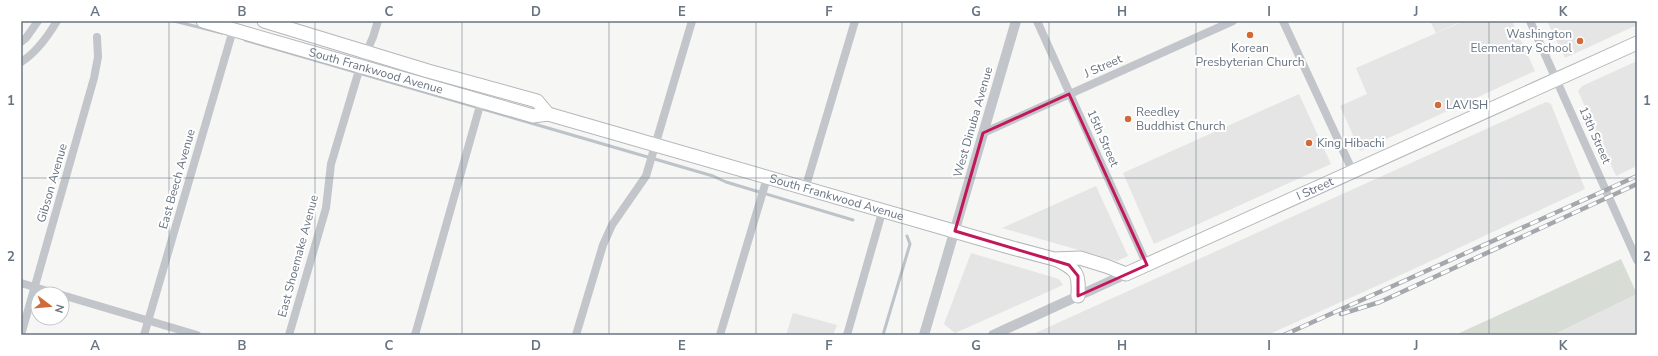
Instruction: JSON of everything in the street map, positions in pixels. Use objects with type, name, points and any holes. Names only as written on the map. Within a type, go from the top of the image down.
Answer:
[{"type":"main road","name":"South Frankwood Avenue","points":[[203,21],[481,102],[533,116],[548,114],[656,144],[805,189],[883,209],[1054,259],[1080,258],[1126,274]]},
{"type":"main road","name":"South Frankwood Avenue","points":[[264,21],[428,71],[538,100],[548,114]]},
{"type":"main road","name":"I Street","points":[[1126,274],[1637,43]]},
{"type":"main road","points":[[1054,259],[1069,265],[1076,272],[1079,282],[1078,296]]},
{"type":"street","points":[[21,42],[26,38],[38,21]]},
{"type":"street","points":[[21,62],[36,49],[57,21]]},
{"type":"street","name":"East Shoemake Avenue","points":[[289,335],[326,208],[331,164],[360,67],[378,21]]},
{"type":"street","points":[[576,335],[603,244],[612,226],[646,176],[692,21]]},
{"type":"street","points":[[805,189],[855,21]]},
{"type":"street","name":"West Dinuba Avenue","points":[[924,335],[1016,21]]},
{"type":"street","name":"15th Street","points":[[1037,21],[1147,265]]},
{"type":"street","name":"J Street","points":[[983,133],[1233,21]]},
{"type":"street","points":[[1283,21],[1353,172]]},
{"type":"street","name":"13th Street","points":[[1530,21],[1637,260]]},
{"type":"street","name":"East Beech Avenue","points":[[144,335],[233,30]]},
{"type":"street","name":"Gibson Avenue","points":[[35,286],[94,78],[98,57],[96,37]]},
{"type":"street","points":[[414,335],[481,102]]},
{"type":"street","points":[[720,335],[767,178]]},
{"type":"street","points":[[847,335],[883,209]]},
{"type":"street","name":"I Street","points":[[992,335],[1126,274]]},
{"type":"street","points":[[21,283],[32,286]]},
{"type":"street","points":[[70,297],[197,335]]},
{"type":"street","name":"Gibson Avenue","points":[[21,335],[30,304]]},
{"type":"highlighted area","points":[[1069,94],[1147,265],[1078,296],[1078,276],[1069,265],[955,231],[983,133]]},
{"type":"shaded area","points":[[1430,21],[1462,21],[1436,33]]},
{"type":"shaded area","points":[[1464,21],[1512,21],[1535,71],[1360,151],[1340,106],[1367,94],[1356,68]]},
{"type":"shaded area","name":"Washington Elementary School","points":[[1547,21],[1637,21],[1637,25],[1565,58]]},
{"type":"shaded area","points":[[1637,61],[1637,166],[1616,176],[1578,91],[1582,86]]},
{"type":"shaded area","points":[[1299,94],[1331,164],[1154,244],[1123,173]]},
{"type":"shaded area","points":[[1546,102],[1551,104],[1585,189],[1390,280],[1267,335],[1031,335]]},
{"type":"shaded area","points":[[1096,186],[1128,256],[1117,261],[1002,228]]},
{"type":"shaded area","points":[[971,253],[1059,279],[1063,285],[955,333],[944,324]]},
{"type":"shaded area","points":[[1621,259],[1637,294],[1553,335],[1455,335]]},
{"type":"shaded area","points":[[1637,294],[1637,335],[1553,335]]},
{"type":"shaded area","points":[[793,313],[837,325],[833,335],[786,335]]},
{"type":"waterway","points":[[174,21],[222,33]]},
{"type":"waterway","points":[[245,40],[713,176],[726,182],[853,220]]},
{"type":"waterway","points":[[883,335],[910,244],[907,236]]},
{"type":"railway","points":[[1284,335],[1637,176]]},
{"type":"railway","points":[[1341,314],[1380,302],[1637,184]]},
{"type":"place","name":"Korean Presbyterian Church","points":[[1250,35]]},
{"type":"place","name":"Washington Elementary School","points":[[1580,41]]},
{"type":"place","name":"LAVISH","points":[[1438,105]]},
{"type":"place","name":"Reedley Buddhist Church","points":[[1128,119]]},
{"type":"place","name":"King Hibachi","points":[[1309,143]]}]
